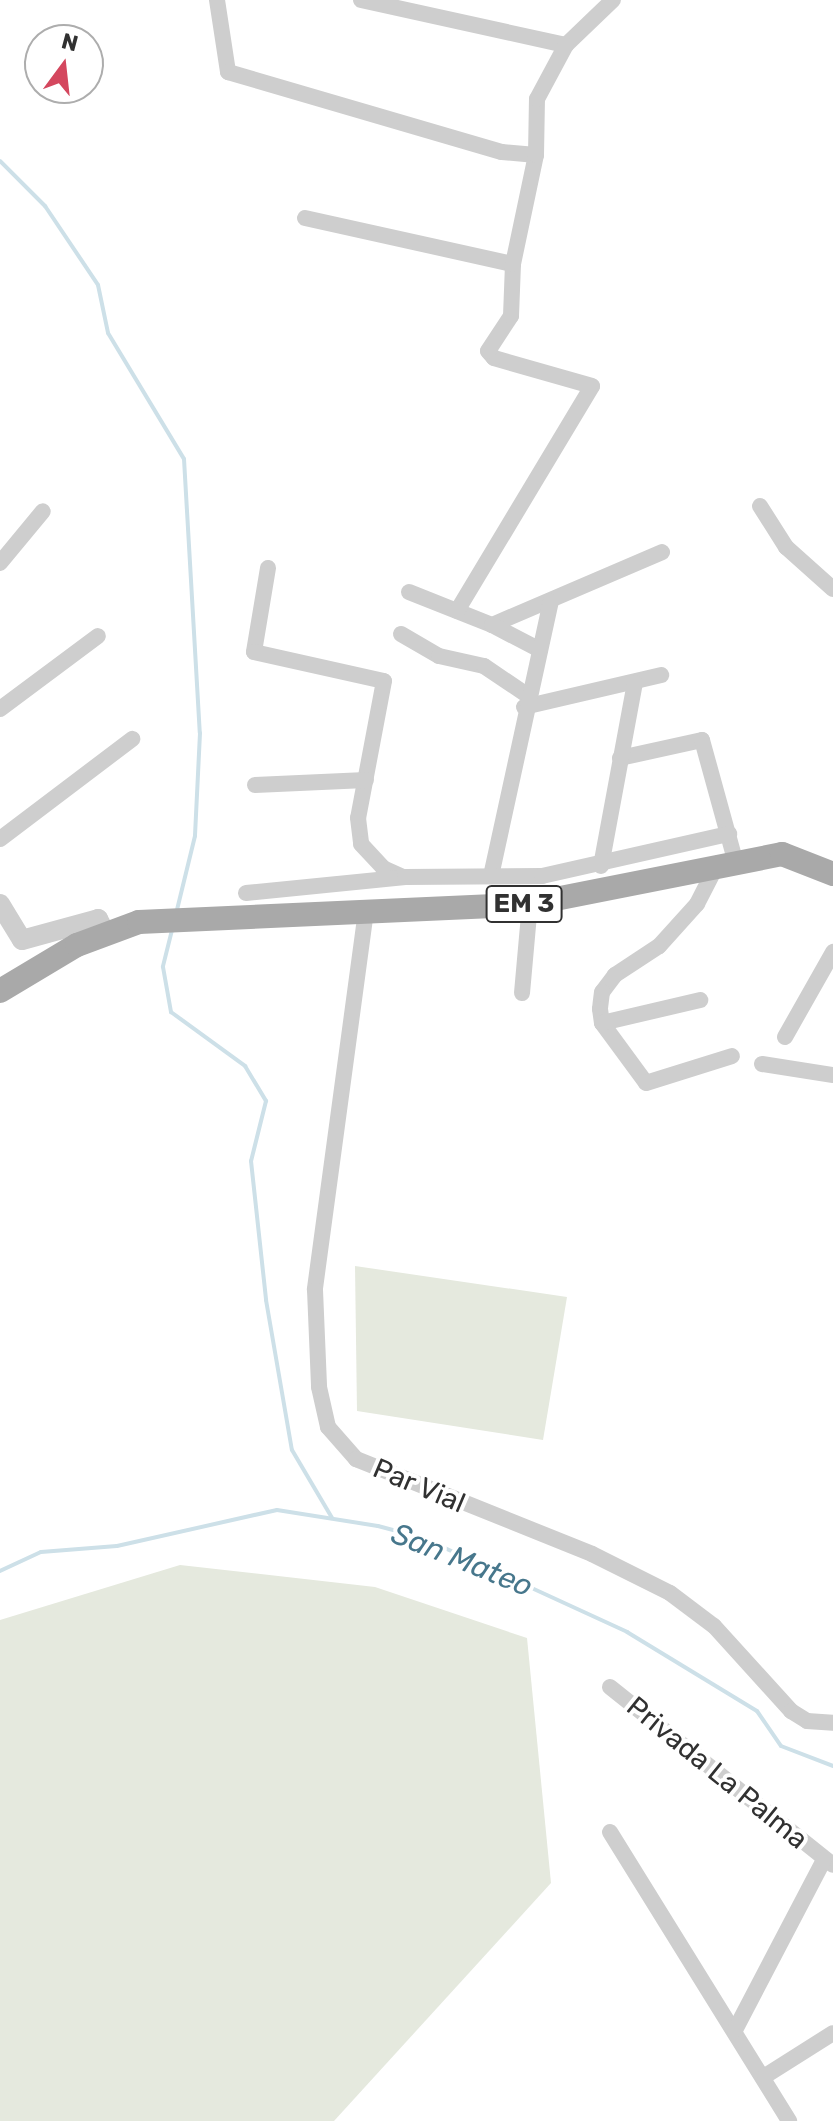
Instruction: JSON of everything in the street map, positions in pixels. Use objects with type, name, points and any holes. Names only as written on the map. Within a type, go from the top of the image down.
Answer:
[{"type":"main road","name":"EM 3","points":[[0,991],[105,932],[155,921],[530,904],[727,862],[782,854],[833,874]]},
{"type":"street","points":[[217,0],[228,72],[487,149],[536,155]]},
{"type":"street","points":[[361,0],[566,45]]},
{"type":"street","points":[[457,611],[592,386],[494,358],[488,351],[511,316],[513,264],[536,155],[537,99],[566,45],[613,0]]},
{"type":"street","points":[[305,218],[513,264]]},
{"type":"street","points":[[760,506],[786,547],[833,589]]},
{"type":"street","points":[[0,563],[43,511]]},
{"type":"street","points":[[492,625],[662,552]]},
{"type":"street","points":[[268,568],[254,652],[384,681],[366,780],[361,844],[383,868],[405,877]]},
{"type":"street","points":[[409,592],[492,625],[540,650]]},
{"type":"street","points":[[491,876],[526,701],[551,601]]},
{"type":"street","points":[[401,634],[439,656],[484,666],[526,701],[635,683],[661,675]]},
{"type":"street","points":[[0,709],[98,636]]},
{"type":"street","points":[[601,866],[635,683]]},
{"type":"street","points":[[620,758],[697,737],[729,834],[727,862],[697,904],[669,935],[602,992],[602,1023],[646,1083],[732,1056]]},
{"type":"street","points":[[0,839],[132,739]]},
{"type":"street","points":[[255,785],[366,780]]},
{"type":"street","points":[[246,893],[405,877],[491,876],[601,866],[729,834]]},
{"type":"street","points":[[0,904],[22,940],[98,919],[105,932]]},
{"type":"street","points":[[522,993],[530,904]]},
{"type":"street","name":"Par Vial","points":[[366,911],[316,1276],[319,1387],[328,1427],[356,1459],[670,1593],[714,1626],[791,1711],[807,1721],[833,1723]]},
{"type":"street","points":[[785,1037],[833,952]]},
{"type":"street","points":[[602,1023],[700,1000]]},
{"type":"street","points":[[762,1064],[833,1075]]},
{"type":"street","name":"Privada La Palma","points":[[610,1687],[829,1862],[735,2030]]},
{"type":"street","points":[[610,1832],[765,2076],[789,2121]]},
{"type":"street","points":[[765,2076],[833,2033]]},
{"type":"shaded area","points":[[355,1266],[567,1297],[543,1440],[357,1411]]},
{"type":"shaded area","points":[[180,1565],[375,1587],[527,1638],[551,1883],[334,2121],[0,2121],[0,1620]]},
{"type":"waterway","points":[[0,161],[45,206],[98,285],[108,333],[184,459],[200,733],[195,836],[177,910]]},
{"type":"waterway","points":[[172,930],[163,967],[171,1012],[245,1066],[266,1101],[251,1161],[266,1300],[292,1450],[332,1518]]},
{"type":"waterway","name":"San Mateo","points":[[0,1571],[41,1552],[117,1546],[277,1510],[378,1526],[423,1538],[627,1632],[757,1711],[781,1746],[833,1766]]}]
